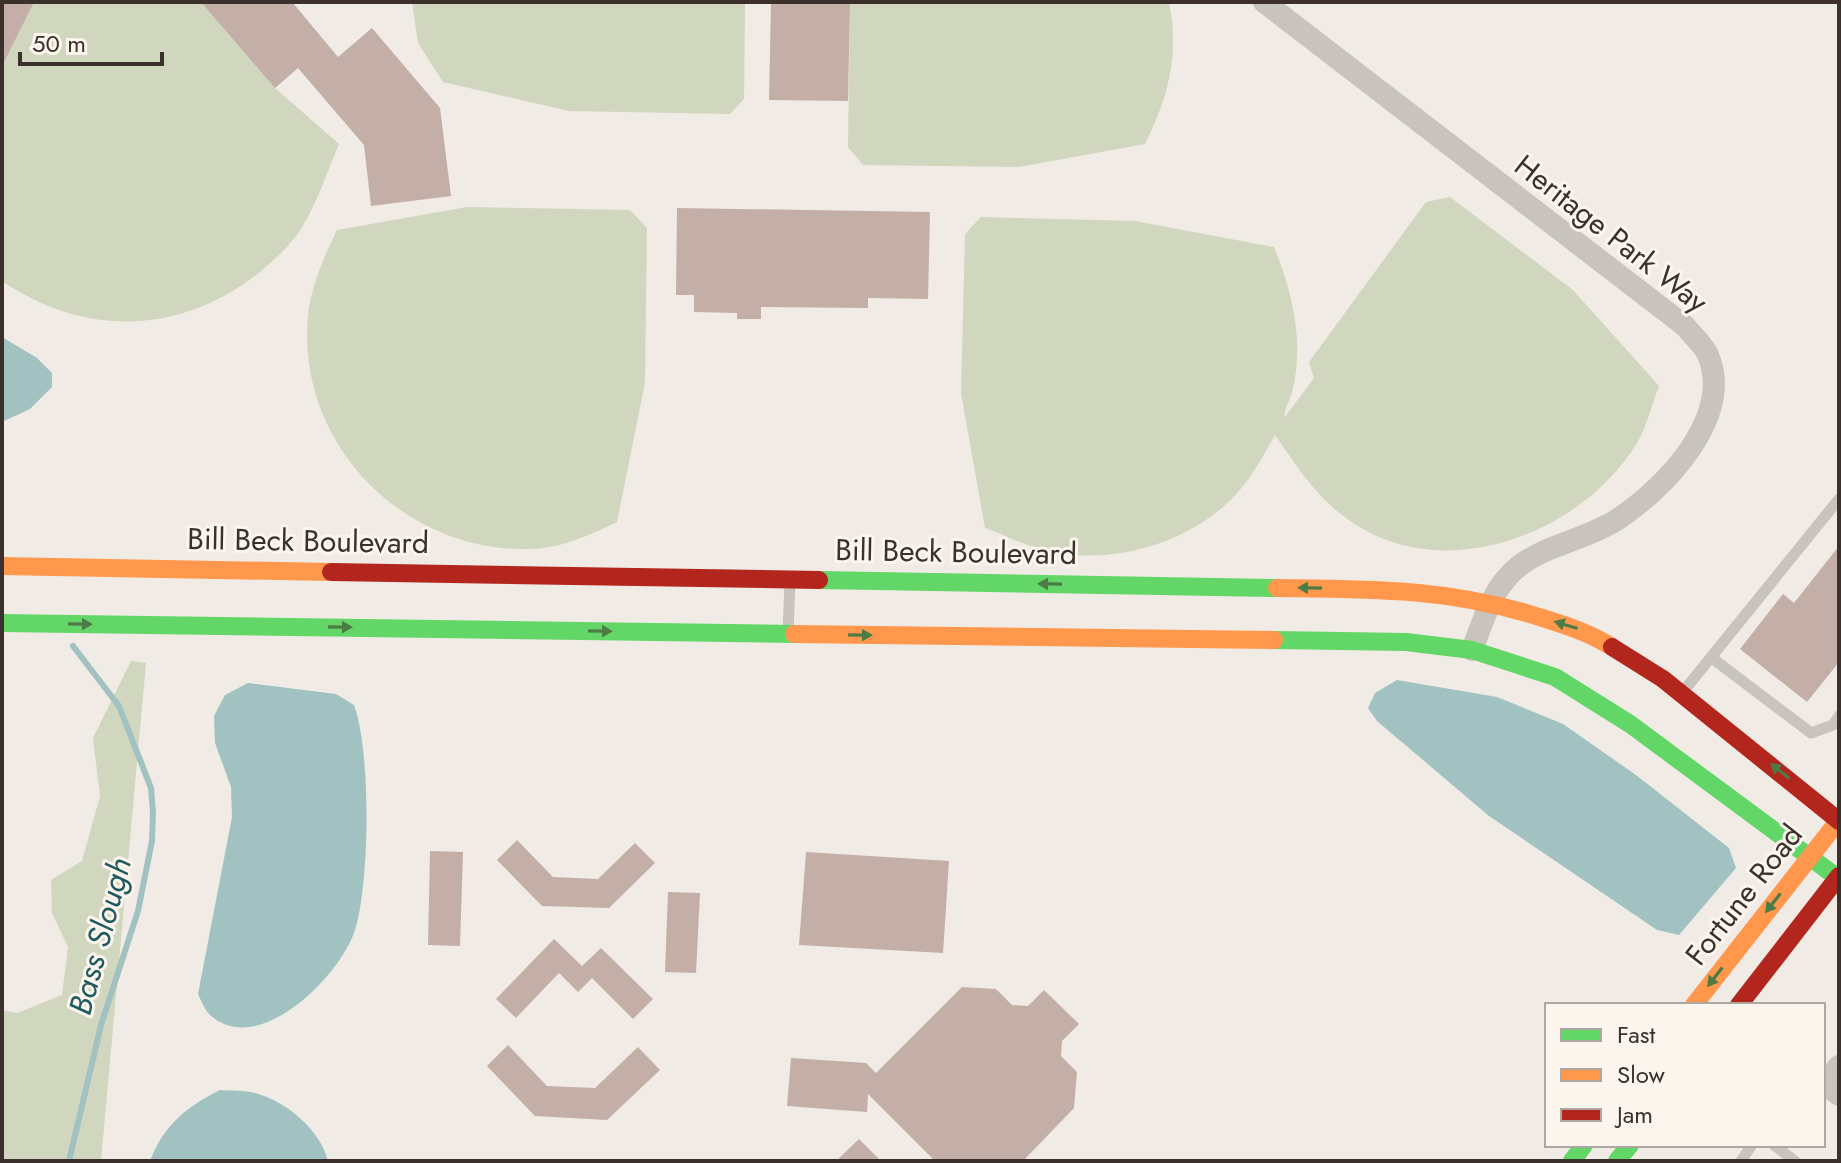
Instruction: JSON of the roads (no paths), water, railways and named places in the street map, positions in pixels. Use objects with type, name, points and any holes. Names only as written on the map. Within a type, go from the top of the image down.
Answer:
[{"type":"street","name":"Heritage Park Way","points":[[1264,2],[1685,326],[1708,355],[1712,393],[1702,434],[1675,470],[1617,520],[1518,566],[1491,602],[1472,650]]},
{"type":"street","name":"Bill Beck Boulevard","points":[[2,566],[1411,590],[1491,602],[1588,632],[1682,694],[1839,820]]},
{"type":"street","points":[[2,623],[1406,642],[1472,650],[1555,677],[1630,724],[1808,859],[1839,877]]},
{"type":"street","name":"Fortune Road","points":[[1696,1003],[1839,820]]},
{"type":"street","name":"Fortune Road","points":[[1741,1003],[1839,877]]},
{"type":"street","points":[[1839,1066],[1831,1089],[1839,1095]]},
{"type":"lane","points":[[1682,694],[1839,499]]},
{"type":"lane","points":[[788,634],[790,579]]},
{"type":"lane","points":[[1712,658],[1811,733],[1833,725],[1839,716]]},
{"type":"lane","points":[[1777,1147],[1795,1161]]},
{"type":"water","points":[[2,337],[37,358],[52,373],[52,387],[30,409],[2,422]]},
{"type":"water","points":[[1397,680],[1497,697],[1563,724],[1636,775],[1729,848],[1736,868],[1679,935],[1657,930],[1489,816],[1377,721],[1368,708],[1375,693]]},
{"type":"water","points":[[248,683],[336,694],[354,705],[360,726],[366,784],[364,881],[355,930],[347,948],[316,988],[296,1006],[274,1019],[251,1027],[230,1026],[210,1015],[198,994],[232,817],[231,787],[215,743],[214,716],[225,695]]},
{"type":"water","points":[[220,1090],[254,1093],[291,1111],[318,1139],[328,1161],[150,1161],[169,1127],[197,1103]]},
{"type":"waterway","name":"Bass Slough","points":[[69,1161],[101,1025],[138,911],[152,841],[153,813],[151,788],[119,706],[73,646]]}]
